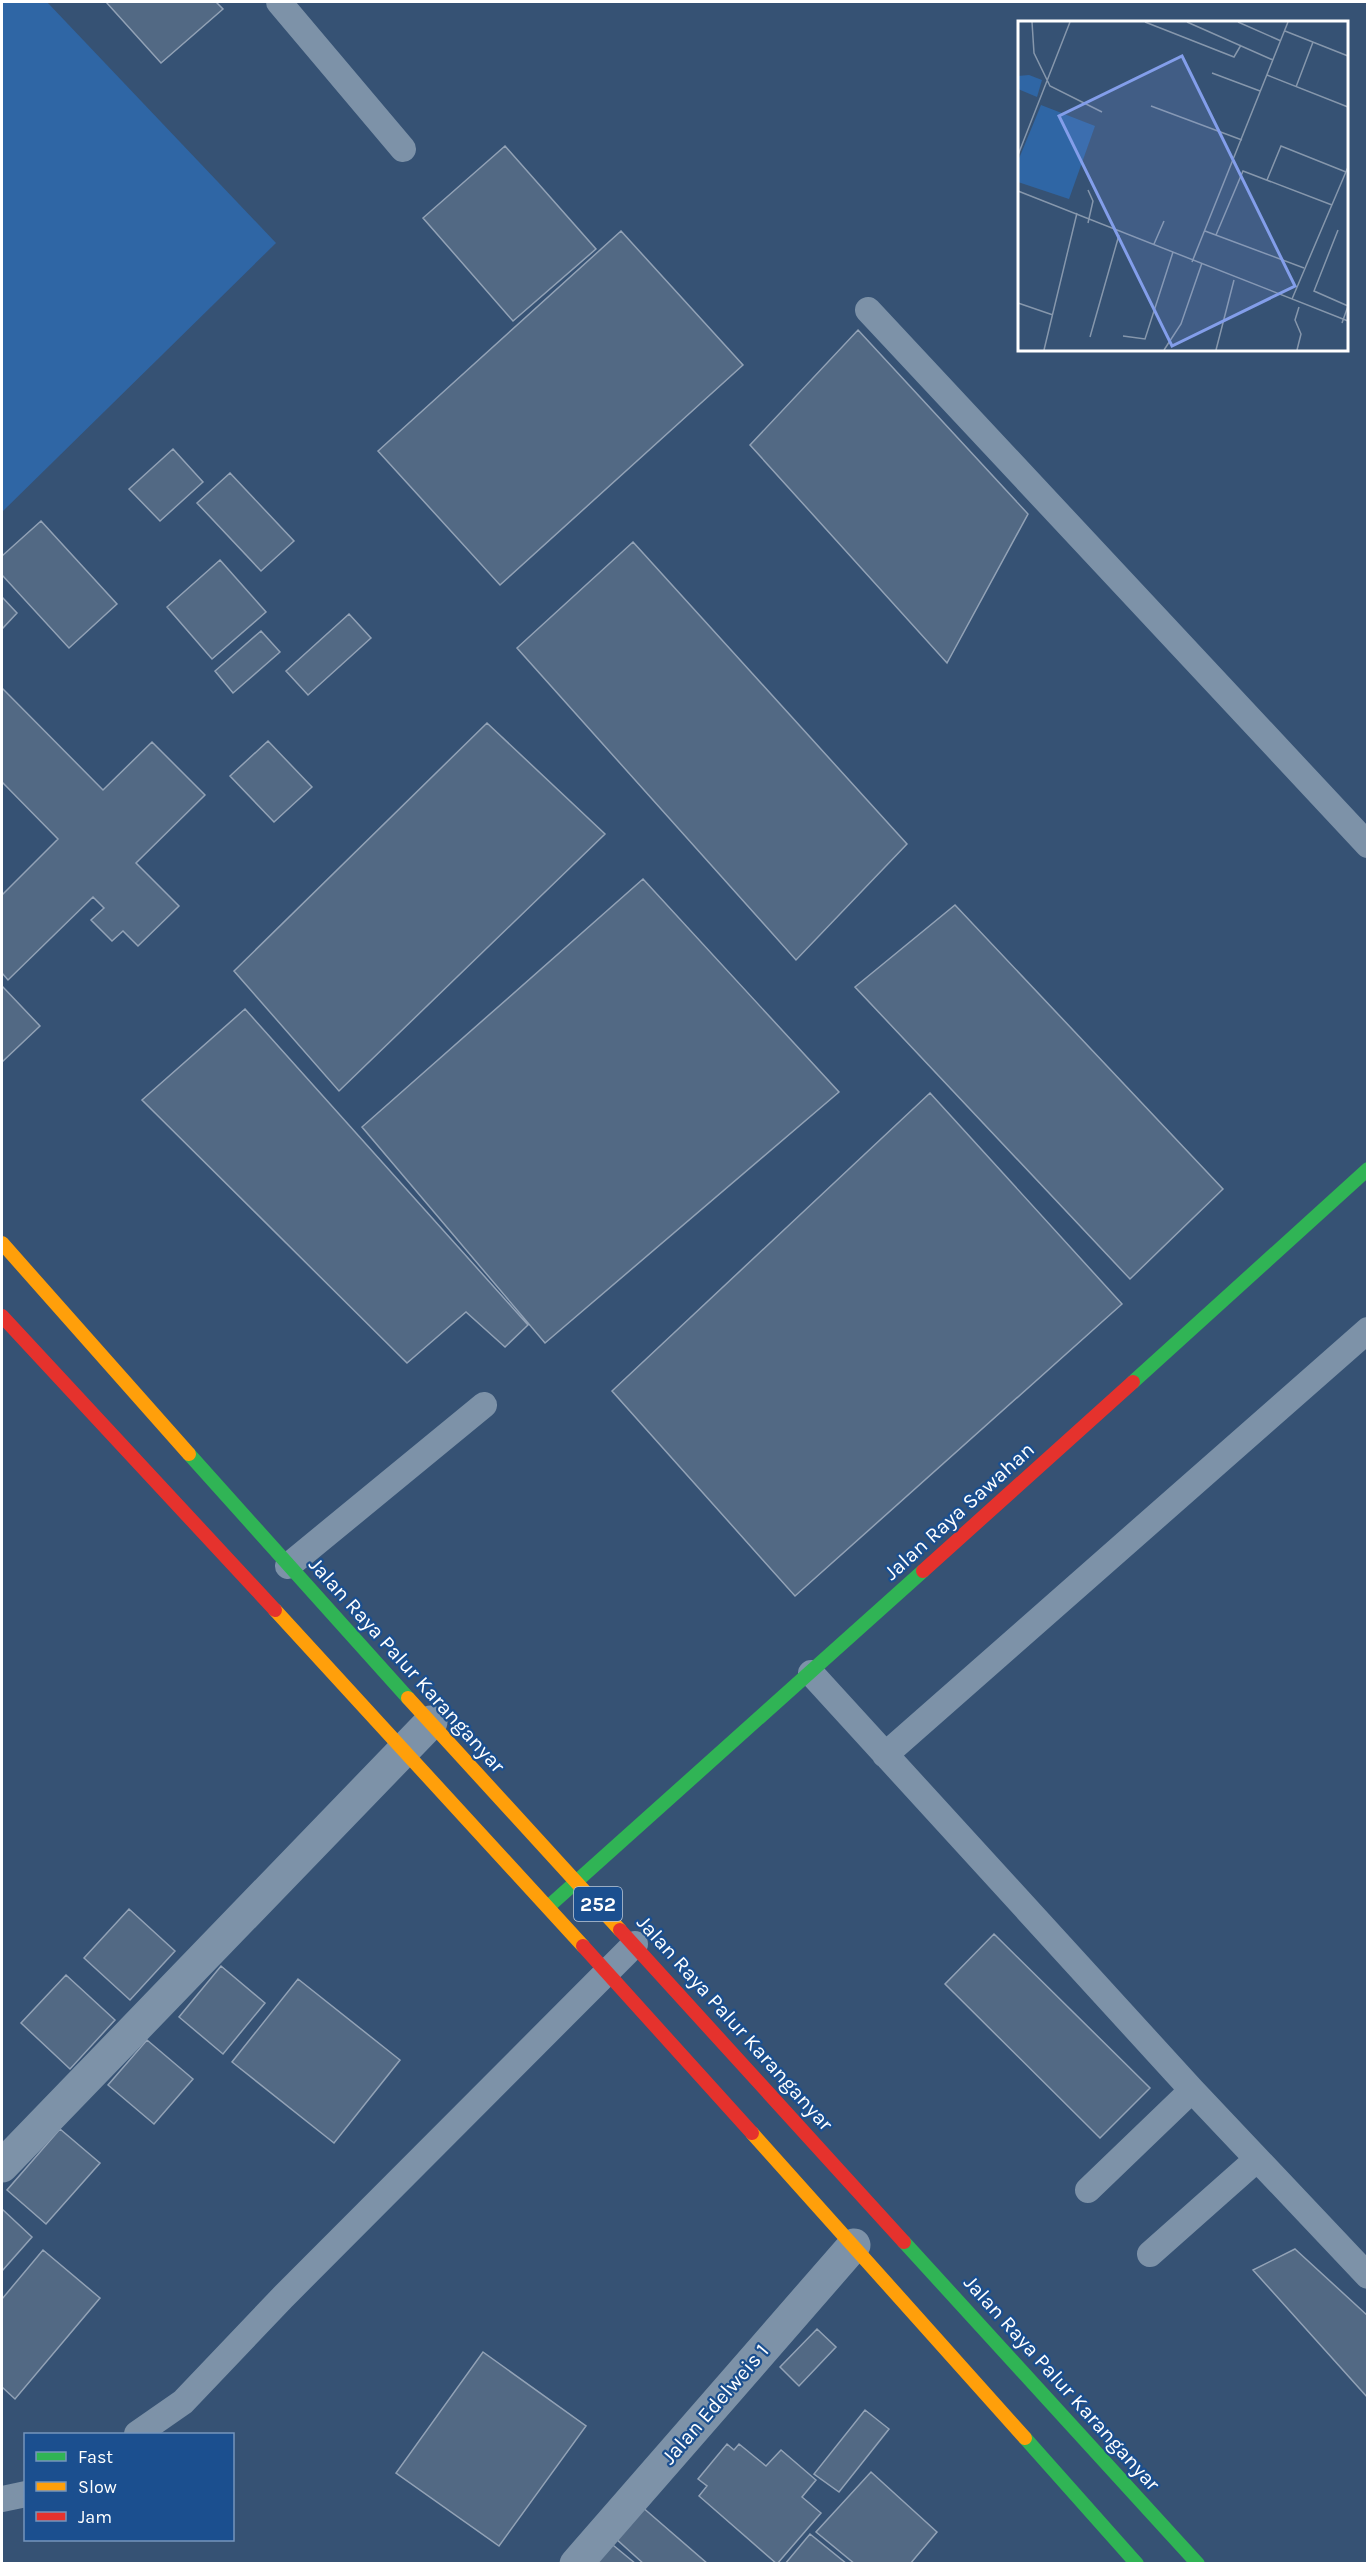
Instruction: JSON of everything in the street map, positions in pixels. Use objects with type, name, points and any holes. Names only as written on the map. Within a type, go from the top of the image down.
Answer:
[{"type":"main road","name":"Jalan Raya Sawahan","points":[[548,1907],[811,1673],[1368,1169]]},
{"type":"main road","name":"Jalan Raya Palur Karanganyar","points":[[2,1243],[288,1566],[1198,2564]]},
{"type":"main road","name":"252","points":[[5,1328],[404,1749],[607,1973],[835,2266],[1137,2564]]},
{"type":"street","points":[[2,2166],[431,1722]]},
{"type":"street","name":"Jalan Edelweis 1","points":[[576,2564],[835,2266]]},
{"type":"lane","points":[[279,2],[403,149]]},
{"type":"lane","points":[[868,310],[1368,845]]},
{"type":"lane","points":[[885,1755],[1368,1330]]},
{"type":"lane","points":[[288,1566],[484,1405]]},
{"type":"lane","points":[[811,1673],[1256,2160],[1368,2276]]},
{"type":"lane","points":[[138,2433],[183,2402],[283,2297],[635,1944]]},
{"type":"lane","points":[[1088,2190],[1192,2090]]},
{"type":"lane","points":[[1150,2254],[1256,2160]]},
{"type":"lane","points":[[2,2499],[24,2494]]},
{"type":"shaded area","points":[[2,2],[47,2],[276,243],[2,512]]},
{"type":"building","points":[[106,2],[216,2],[223,9],[161,63]]},
{"type":"building","points":[[505,146],[596,249],[513,321],[423,218]]},
{"type":"building","points":[[621,231],[743,365],[500,585],[378,451]]},
{"type":"building","points":[[858,330],[1028,514],[947,663],[750,445]]},
{"type":"building","points":[[173,449],[203,482],[160,521],[129,489]]},
{"type":"building","points":[[230,473],[294,541],[261,571],[197,503]]},
{"type":"building","points":[[41,521],[117,604],[69,648],[2,575],[2,556]]},
{"type":"building","points":[[633,542],[907,844],[796,960],[517,648]]},
{"type":"building","points":[[220,560],[266,612],[212,659],[167,607]]},
{"type":"building","points":[[2,597],[17,613],[2,629]]},
{"type":"building","points":[[349,614],[371,638],[308,695],[286,671]]},
{"type":"building","points":[[261,631],[280,652],[233,693],[215,671]]},
{"type":"building","points":[[2,688],[103,790],[152,742],[205,795],[136,863],[179,906],[138,946],[123,931],[112,941],[91,920],[104,908],[93,897],[8,980],[2,973],[2,895],[58,839],[2,782]]},
{"type":"building","points":[[487,723],[605,834],[339,1091],[234,971]]},
{"type":"building","points":[[268,741],[312,787],[274,822],[230,776]]},
{"type":"building","points":[[643,879],[839,1092],[545,1343],[362,1127]]},
{"type":"building","points":[[955,905],[1223,1189],[1130,1279],[855,987]]},
{"type":"building","points":[[2,986],[40,1026],[2,1062]]},
{"type":"building","points":[[245,1009],[528,1325],[505,1347],[466,1312],[407,1363],[142,1100]]},
{"type":"building","points":[[930,1093],[1122,1304],[795,1596],[612,1391]]},
{"type":"building","points":[[129,1909],[175,1951],[130,2000],[84,1958]]},
{"type":"building","points":[[994,1934],[1150,2088],[1100,2138],[945,1984]]},
{"type":"building","points":[[221,1966],[265,2003],[223,2054],[179,2017]]},
{"type":"building","points":[[66,1975],[115,2020],[70,2069],[21,2023]]},
{"type":"building","points":[[298,1979],[400,2060],[334,2143],[232,2062]]},
{"type":"building","points":[[147,2040],[193,2079],[154,2124],[108,2085]]},
{"type":"building","points":[[60,2129],[100,2163],[46,2224],[7,2190]]},
{"type":"building","points":[[2,2209],[32,2237],[2,2271]]},
{"type":"building","points":[[1295,2249],[1368,2316],[1368,2398],[1253,2270]]},
{"type":"building","points":[[43,2250],[100,2298],[15,2399],[2,2387],[2,2299]]},
{"type":"building","points":[[817,2329],[836,2347],[799,2386],[780,2367]]},
{"type":"building","points":[[483,2352],[586,2426],[499,2546],[396,2473]]},
{"type":"building","points":[[865,2410],[889,2429],[839,2492],[814,2474]]},
{"type":"building","points":[[727,2444],[734,2450],[739,2444],[766,2466],[781,2450],[816,2480],[802,2497],[821,2513],[777,2564],[699,2496],[707,2486],[698,2479]]},
{"type":"building","points":[[871,2472],[937,2532],[910,2564],[855,2564],[816,2532]]},
{"type":"building","points":[[641,2506],[708,2564],[644,2564],[615,2538]]},
{"type":"building","points":[[810,2534],[847,2564],[785,2564]]},
{"type":"building","points":[[608,2541],[636,2564],[589,2564]]},
{"type":"traffic: fast","points":[[1133,1382],[1368,1169]]},
{"type":"traffic: fast","points":[[189,1454],[408,1698]]},
{"type":"traffic: fast","points":[[548,1907],[923,1571]]},
{"type":"traffic: fast","points":[[904,2242],[1198,2564]]},
{"type":"traffic: fast","points":[[1025,2438],[1137,2564]]},
{"type":"traffic: slow","points":[[2,1243],[189,1454]]},
{"type":"traffic: slow","points":[[275,1610],[583,1946]]},
{"type":"traffic: slow","points":[[408,1698],[620,1930]]},
{"type":"traffic: slow","points":[[752,2133],[1025,2438]]},
{"type":"traffic: jam","points":[[2,1316],[275,1610]]},
{"type":"traffic: jam","points":[[923,1571],[1133,1382]]},
{"type":"traffic: jam","points":[[620,1930],[904,2242]]},
{"type":"traffic: jam","points":[[583,1946],[752,2133]]}]
